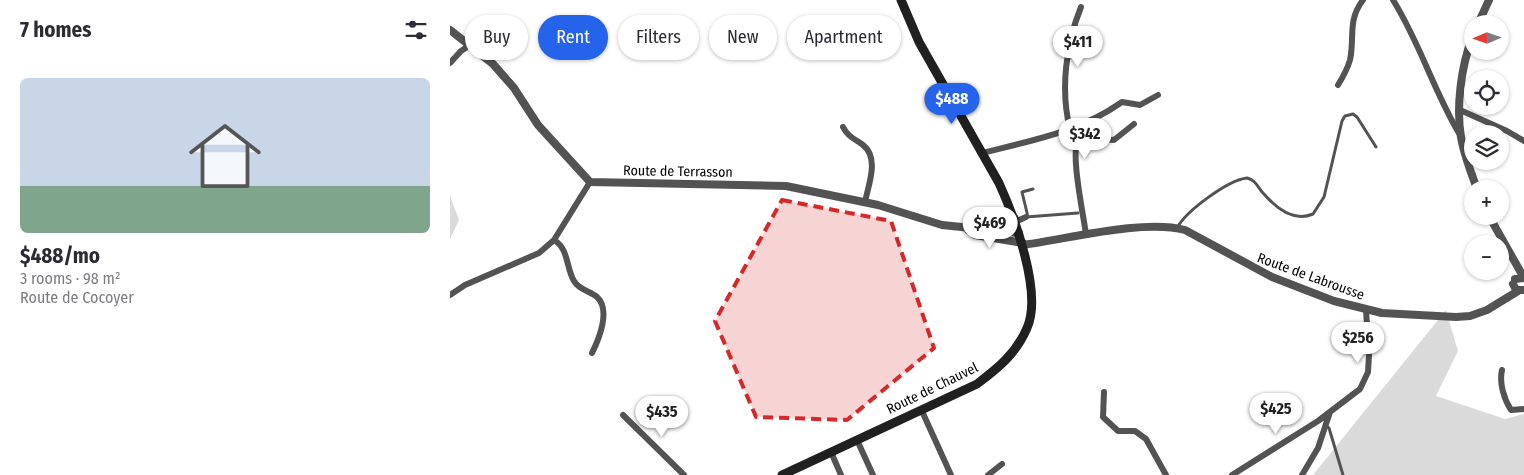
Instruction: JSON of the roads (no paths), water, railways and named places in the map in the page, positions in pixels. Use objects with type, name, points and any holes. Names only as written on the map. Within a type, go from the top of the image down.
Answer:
[{"type":"main road","name":"Route de Chauvel","points":[[782,475],[977,384],[1005,363],[1017,347],[1028,326],[1031,309],[1029,282],[1022,240],[999,184],[919,42],[901,0]]},
{"type":"main road","points":[[999,231],[1006,228],[1014,220]]},
{"type":"street","points":[[1338,85],[1346,72],[1350,58],[1353,18],[1363,0]]},
{"type":"street","points":[[1393,0],[1405,19],[1441,101],[1461,137],[1474,180]]},
{"type":"street","points":[[1482,15],[1490,0]]},
{"type":"street","points":[[1070,129],[1067,99],[1068,47],[1081,7]]},
{"type":"street","points":[[450,30],[465,41]]},
{"type":"street","points":[[450,63],[465,48]]},
{"type":"street","points":[[450,295],[465,285],[539,253],[554,240],[590,182],[538,125],[514,88],[488,60]]},
{"type":"street","points":[[1461,137],[1460,110],[1463,74],[1466,60]]},
{"type":"street","points":[[982,153],[1070,129],[1108,112],[1122,102],[1140,105],[1158,95]]},
{"type":"street","points":[[1460,110],[1507,131],[1524,141]]},
{"type":"street","points":[[1086,235],[1074,157],[1075,142],[1083,138],[1114,140],[1134,124]]},
{"type":"street","points":[[843,127],[847,135],[866,147],[872,158],[865,202]]},
{"type":"street","name":"Route de Terrasson","points":[[590,182],[786,186],[865,202],[942,226],[968,230],[976,228],[999,231],[1022,240]]},
{"type":"street","points":[[1014,220],[1027,217]]},
{"type":"street","name":"Route de Labrousse","points":[[1022,240],[1086,235],[1154,226],[1176,228],[1185,230],[1272,277],[1334,301],[1382,313],[1456,317],[1478,313],[1506,298],[1524,278],[1494,225]]},
{"type":"street","name":"Route de Terrasson","points":[[968,230],[975,235],[1022,240]]},
{"type":"street","points":[[554,240],[564,250],[577,286],[598,298],[600,302],[603,322],[592,353]]},
{"type":"street","name":"Route de Labrousse","points":[[1515,262],[1518,286]]},
{"type":"street","points":[[1232,475],[1318,421],[1360,389],[1368,372],[1370,354],[1366,310]]},
{"type":"street","points":[[1502,370],[1502,386],[1507,403],[1511,410],[1524,409]]},
{"type":"street","points":[[1104,392],[1103,417],[1118,431],[1135,431],[1146,438],[1166,475]]},
{"type":"street","points":[[921,409],[950,475]]},
{"type":"street","points":[[1302,475],[1318,448],[1330,410]]},
{"type":"street","points":[[623,415],[684,475]]},
{"type":"street","points":[[857,440],[873,475]]},
{"type":"street","points":[[831,452],[842,475]]},
{"type":"street","points":[[988,475],[1002,464]]},
{"type":"lane","points":[[1176,228],[1186,216],[1230,184],[1242,179],[1255,181],[1274,204],[1288,214],[1301,217],[1313,214],[1324,197],[1342,121],[1345,116],[1353,114],[1357,116],[1376,148]]},
{"type":"lane","points":[[1033,190],[1022,192],[1027,217],[1078,213]]},
{"type":"lane","points":[[1326,426],[1329,428],[1343,475]]}]
